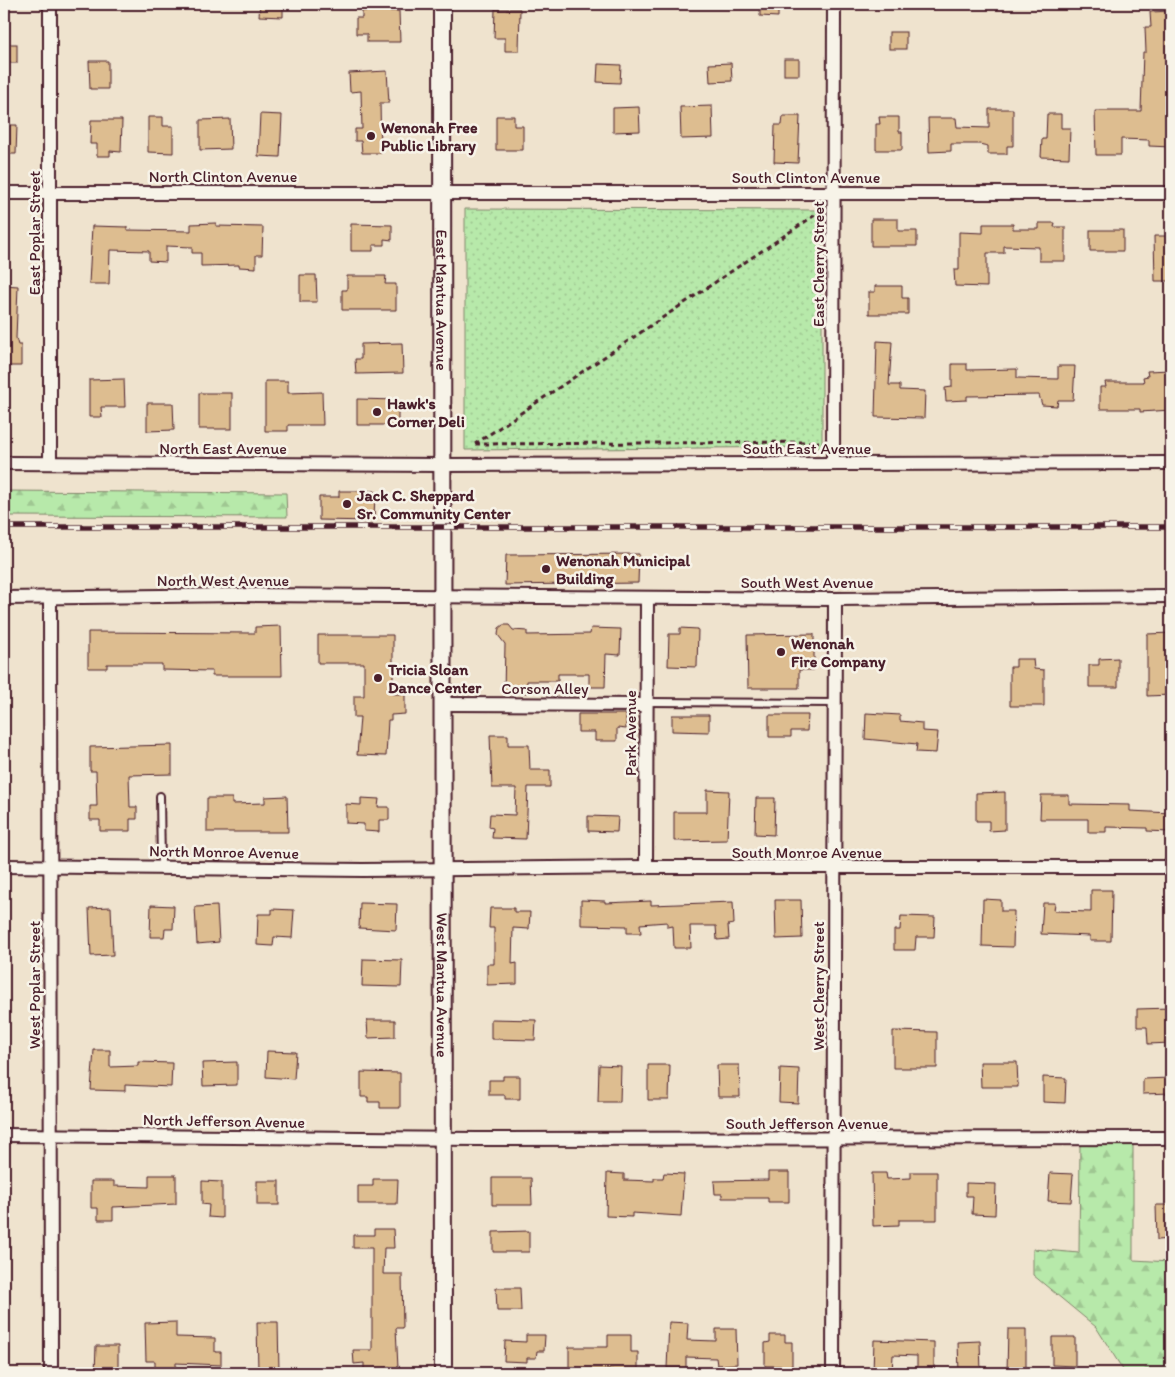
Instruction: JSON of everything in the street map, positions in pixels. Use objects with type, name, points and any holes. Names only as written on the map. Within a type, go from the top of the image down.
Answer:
[{"type":"street","name":"East Poplar Street","points":[[50,4],[50,463]]},
{"type":"street","name":"East Mantua Avenue","points":[[442,4],[442,597]]},
{"type":"street","name":"East Cherry Street","points":[[833,464],[834,4]]},
{"type":"street","name":"North Clinton Avenue","points":[[4,193],[442,192]]},
{"type":"street","name":"South Clinton Avenue","points":[[442,192],[1171,193]]},
{"type":"street","name":"North East Avenue","points":[[4,463],[443,466]]},
{"type":"street","name":"South East Avenue","points":[[443,466],[1171,463]]},
{"type":"street","name":"North West Avenue","points":[[4,598],[239,595],[442,597]]},
{"type":"street","name":"South West Avenue","points":[[442,597],[835,599],[1171,596]]},
{"type":"street","name":"West Mantua Avenue","points":[[442,597],[443,1373]]},
{"type":"street","name":"West Poplar Street","points":[[50,598],[51,1373]]},
{"type":"street","name":"Park Avenue","points":[[646,867],[647,598]]},
{"type":"street","name":"West Cherry Street","points":[[833,1373],[835,599]]},
{"type":"street","name":"Corson Alley","points":[[443,704],[646,703]]},
{"type":"street","name":"North Monroe Avenue","points":[[4,866],[364,870],[443,869]]},
{"type":"street","name":"South Monroe Avenue","points":[[443,869],[1171,867]]},
{"type":"street","name":"North Jefferson Avenue","points":[[4,1135],[443,1139]]},
{"type":"street","name":"South Jefferson Avenue","points":[[443,1139],[1171,1138]]},
{"type":"lane","points":[[646,703],[835,703]]},
{"type":"lane","points":[[160,796],[161,867]]},
{"type":"path","points":[[821,442],[475,444],[822,210]]},
{"type":"green space","points":[[465,209],[822,210],[822,447],[465,450]]},
{"type":"green space","points":[[4,491],[286,493],[287,517],[4,516]]},
{"type":"green space","points":[[1080,1142],[1133,1143],[1133,1260],[1171,1262],[1171,1373],[1125,1373],[1096,1327],[1033,1275],[1033,1249],[1079,1253]]},
{"type":"building","points":[[260,4],[283,4],[283,17],[259,16]]},
{"type":"building","points":[[760,4],[778,4],[778,17],[760,16]]},
{"type":"building","points":[[495,9],[520,9],[519,51],[505,51],[505,38],[494,38]]},
{"type":"building","points":[[362,11],[399,11],[400,42],[367,42],[367,34],[356,34],[356,18],[362,18]]},
{"type":"building","points":[[1171,11],[1171,147],[1149,146],[1149,140],[1121,139],[1121,155],[1096,155],[1095,111],[1141,111],[1143,52],[1146,52],[1145,27],[1151,27],[1150,12]]},
{"type":"building","points":[[889,32],[906,32],[906,49],[889,49]]},
{"type":"building","points":[[4,44],[17,44],[17,63],[4,63]]},
{"type":"building","points":[[784,59],[799,59],[799,75],[784,75]]},
{"type":"building","points":[[89,61],[108,61],[108,89],[90,89]]},
{"type":"building","points":[[731,63],[732,81],[710,82],[709,64]]},
{"type":"building","points":[[598,64],[621,65],[620,83],[597,82]]},
{"type":"building","points":[[387,71],[389,103],[380,103],[381,153],[362,153],[361,141],[355,141],[355,129],[362,129],[361,91],[350,92],[349,73]]},
{"type":"building","points":[[712,106],[713,138],[681,139],[680,107]]},
{"type":"building","points":[[639,107],[640,131],[613,132],[613,108]]},
{"type":"building","points":[[989,109],[1013,109],[1013,146],[1007,146],[1007,154],[988,154],[988,146],[979,144],[951,144],[951,151],[929,152],[928,118],[956,118],[957,127],[989,128]]},
{"type":"building","points":[[260,114],[282,115],[280,157],[258,156]]},
{"type":"building","points":[[1047,114],[1061,114],[1061,128],[1070,128],[1069,158],[1041,157],[1042,139],[1046,139]]},
{"type":"building","points":[[496,116],[514,116],[514,126],[523,126],[523,150],[496,150]]},
{"type":"building","points":[[783,116],[800,116],[798,163],[774,162],[775,125],[782,125]]},
{"type":"building","points":[[148,117],[163,117],[163,126],[173,126],[173,153],[148,152]]},
{"type":"building","points":[[879,117],[899,117],[899,132],[902,132],[902,150],[876,150],[876,124],[880,124]]},
{"type":"building","points":[[230,119],[231,149],[200,150],[200,120]]},
{"type":"building","points":[[91,120],[122,120],[121,152],[110,151],[110,156],[97,156],[97,144],[90,144]]},
{"type":"building","points":[[4,125],[17,125],[16,154],[4,154]]},
{"type":"building","points":[[871,219],[898,219],[898,231],[917,231],[917,246],[871,246]]},
{"type":"building","points":[[216,223],[216,226],[263,227],[262,255],[256,255],[256,268],[239,267],[239,265],[201,266],[201,253],[192,253],[192,247],[166,246],[166,262],[149,261],[149,251],[110,250],[109,284],[89,284],[92,226],[127,227],[127,230],[191,231],[191,224]]},
{"type":"building","points":[[1039,223],[1055,223],[1054,227],[1065,227],[1065,261],[1039,261],[1039,247],[1004,246],[1004,253],[987,253],[987,287],[955,286],[954,270],[959,270],[959,232],[983,233],[983,224],[1013,224],[1013,229],[1039,229]]},
{"type":"building","points":[[351,224],[392,225],[392,240],[384,239],[384,245],[373,245],[373,251],[351,251]]},
{"type":"building","points":[[1090,230],[1123,230],[1123,251],[1090,251]]},
{"type":"building","points":[[1154,236],[1171,236],[1171,281],[1155,281]]},
{"type":"building","points":[[300,275],[316,275],[317,302],[300,302]]},
{"type":"building","points":[[347,276],[386,276],[385,284],[396,284],[396,310],[342,310],[342,290],[347,290]]},
{"type":"building","points":[[4,285],[18,286],[16,338],[18,345],[21,345],[21,366],[4,366]]},
{"type":"building","points":[[875,286],[902,286],[902,298],[908,298],[908,314],[869,314],[869,292],[875,292]]},
{"type":"building","points":[[877,341],[892,342],[889,385],[900,385],[900,390],[925,391],[924,418],[875,417]]},
{"type":"building","points":[[402,343],[403,373],[356,374],[355,359],[361,359],[361,344]]},
{"type":"building","points":[[952,364],[967,364],[967,370],[1017,369],[1017,378],[1058,379],[1058,366],[1075,366],[1073,400],[1058,400],[1057,406],[1042,405],[1039,395],[967,396],[967,400],[946,401],[945,388],[952,387]]},
{"type":"building","points":[[1171,370],[1171,410],[1140,412],[1140,409],[1100,409],[1100,387],[1106,387],[1105,382],[1144,382],[1143,377],[1148,376],[1147,371]]},
{"type":"building","points":[[124,379],[125,407],[101,407],[102,417],[89,417],[89,380]]},
{"type":"building","points":[[265,381],[288,381],[288,393],[322,392],[323,425],[288,425],[288,431],[265,431]]},
{"type":"building","points":[[199,393],[232,393],[232,429],[199,429]]},
{"type":"building","name":"Hawk's Corner Deli","points":[[357,399],[398,400],[398,425],[357,425]]},
{"type":"building","points":[[147,403],[173,403],[174,430],[147,431]]},
{"type":"building","name":"Jack C. Sheppard Sr. Community Center","points":[[339,491],[375,491],[374,521],[319,520],[319,497],[339,497]]},
{"type":"building","name":"Wenonah Municipal Building","points":[[639,554],[638,583],[505,585],[506,555]]},
{"type":"building","points":[[503,625],[509,625],[513,630],[527,631],[527,635],[590,634],[591,628],[621,629],[620,655],[606,654],[605,687],[589,687],[589,674],[558,674],[558,681],[527,681],[527,693],[504,692],[505,644],[498,635],[499,628]]},
{"type":"building","points":[[281,626],[282,676],[212,676],[212,671],[162,670],[162,664],[107,664],[107,668],[88,668],[88,632],[255,633],[255,627]]},
{"type":"building","points":[[680,628],[698,629],[697,667],[668,666],[669,634],[680,634]]},
{"type":"building","points":[[1171,633],[1171,695],[1147,696],[1147,634]]},
{"type":"building","name":"Wenonah Fire Company","points":[[814,634],[814,670],[799,670],[799,688],[748,688],[747,635]]},
{"type":"building","name":"Tricia Sloan Dance Center","points":[[318,635],[393,635],[393,694],[405,694],[405,714],[391,715],[391,720],[388,720],[386,756],[357,755],[360,717],[354,717],[354,696],[364,696],[364,663],[318,663]]},
{"type":"building","points":[[1118,658],[1118,687],[1089,687],[1089,665],[1099,665],[1099,659]]},
{"type":"building","points":[[1016,659],[1033,659],[1034,669],[1044,670],[1044,706],[1010,706],[1010,667],[1016,667]]},
{"type":"building","points":[[866,713],[900,715],[900,721],[922,723],[922,731],[938,732],[936,753],[916,752],[917,744],[865,739]]},
{"type":"building","points":[[578,714],[626,714],[626,729],[617,728],[617,741],[595,741],[595,732],[578,732]]},
{"type":"building","points":[[672,715],[709,715],[709,732],[672,731]]},
{"type":"building","points":[[769,715],[808,715],[807,731],[791,731],[791,737],[769,737]]},
{"type":"building","points":[[490,735],[508,735],[508,745],[529,745],[530,770],[550,770],[550,787],[528,787],[526,839],[492,838],[493,828],[489,827],[490,814],[515,815],[516,788],[492,788]]},
{"type":"building","points":[[172,745],[172,774],[129,775],[130,807],[137,807],[137,819],[130,819],[130,831],[100,831],[100,820],[90,820],[90,806],[97,806],[96,771],[90,771],[90,747]]},
{"type":"building","points":[[707,790],[729,791],[727,840],[674,841],[674,812],[707,812]]},
{"type":"building","points":[[1005,792],[1005,830],[989,831],[989,821],[976,821],[976,793]]},
{"type":"building","points":[[1041,795],[1069,795],[1069,804],[1130,805],[1130,811],[1171,813],[1171,832],[1147,831],[1147,828],[1106,827],[1106,832],[1088,832],[1088,819],[1040,819]]},
{"type":"building","points":[[287,796],[288,832],[207,832],[207,798],[232,798],[232,804],[265,803],[265,797]]},
{"type":"building","points":[[361,798],[379,799],[378,807],[389,807],[389,820],[379,820],[379,832],[364,831],[364,824],[346,823],[346,804],[361,805]]},
{"type":"building","points":[[756,798],[775,798],[774,835],[755,834]]},
{"type":"building","points":[[588,816],[618,817],[617,832],[588,831]]},
{"type":"building","points":[[1091,890],[1112,890],[1111,941],[1090,941],[1090,936],[1041,934],[1043,903],[1055,903],[1054,911],[1091,912]]},
{"type":"building","points":[[983,899],[1001,900],[1001,911],[1014,911],[1013,947],[982,946]]},
{"type":"building","points":[[581,900],[605,901],[605,903],[651,901],[651,905],[733,902],[734,924],[728,925],[729,939],[717,940],[716,926],[690,926],[691,948],[674,948],[673,926],[667,927],[667,922],[640,924],[641,933],[627,933],[627,926],[581,925]]},
{"type":"building","points":[[775,900],[801,900],[802,938],[776,939]]},
{"type":"building","points":[[360,903],[397,904],[396,930],[359,928]]},
{"type":"building","points":[[151,905],[174,906],[173,929],[165,929],[164,937],[150,937]]},
{"type":"building","points":[[217,906],[219,942],[197,944],[195,907]]},
{"type":"building","points":[[111,907],[113,955],[91,956],[89,908]]},
{"type":"building","points":[[490,908],[514,908],[514,912],[530,912],[529,929],[513,928],[512,964],[517,963],[517,984],[487,985],[487,964],[494,964],[494,928],[489,928]]},
{"type":"building","points":[[272,909],[294,910],[292,938],[274,937],[273,946],[257,945],[258,914],[272,914]]},
{"type":"building","points":[[901,916],[935,917],[934,937],[916,937],[915,950],[894,950],[894,930],[900,930]]},
{"type":"building","points":[[363,959],[402,960],[401,987],[362,986]]},
{"type":"building","points":[[1171,1008],[1171,1043],[1148,1044],[1147,1027],[1137,1027],[1137,1009]]},
{"type":"building","points":[[491,1019],[536,1020],[535,1040],[491,1039]]},
{"type":"building","points":[[367,1020],[395,1020],[395,1037],[368,1038]]},
{"type":"building","points":[[893,1031],[937,1032],[937,1068],[893,1068]]},
{"type":"building","points":[[94,1050],[110,1050],[110,1067],[138,1066],[138,1062],[172,1063],[171,1087],[125,1085],[125,1091],[91,1090]]},
{"type":"building","points":[[267,1051],[296,1052],[294,1079],[266,1077]]},
{"type":"building","points":[[237,1062],[237,1085],[203,1086],[202,1063]]},
{"type":"building","points":[[980,1062],[1017,1062],[1018,1087],[981,1087]]},
{"type":"building","points":[[599,1065],[621,1066],[620,1102],[598,1102]]},
{"type":"building","points":[[648,1065],[670,1065],[669,1100],[648,1100]]},
{"type":"building","points":[[717,1065],[739,1065],[740,1097],[718,1097]]},
{"type":"building","points":[[780,1068],[799,1069],[798,1103],[779,1102]]},
{"type":"building","points":[[361,1072],[400,1073],[400,1108],[380,1108],[380,1102],[368,1102],[368,1097],[361,1097]]},
{"type":"building","points":[[503,1076],[520,1076],[520,1099],[505,1099],[505,1095],[489,1095],[489,1080],[503,1080]]},
{"type":"building","points":[[1043,1077],[1066,1078],[1065,1103],[1043,1102]]},
{"type":"building","points":[[1171,1078],[1171,1093],[1143,1094],[1143,1079]]},
{"type":"building","points":[[768,1172],[789,1172],[789,1202],[768,1202],[768,1198],[722,1198],[722,1194],[715,1194],[714,1181],[768,1180]]},
{"type":"building","points":[[911,1172],[937,1172],[937,1220],[899,1220],[899,1225],[873,1226],[872,1173],[886,1173],[887,1179],[911,1178]]},
{"type":"building","points":[[607,1173],[624,1174],[624,1180],[654,1181],[654,1178],[663,1178],[664,1173],[684,1174],[681,1216],[632,1213],[632,1217],[606,1216]]},
{"type":"building","points":[[1050,1173],[1073,1174],[1071,1202],[1048,1201]]},
{"type":"building","points":[[149,1175],[176,1175],[176,1204],[113,1207],[113,1220],[98,1220],[98,1208],[91,1208],[91,1181],[114,1181],[114,1186],[149,1187]]},
{"type":"building","points":[[492,1178],[531,1178],[532,1205],[492,1205]]},
{"type":"building","points":[[373,1179],[398,1179],[397,1204],[358,1204],[358,1186],[373,1186]]},
{"type":"building","points":[[202,1181],[222,1182],[222,1218],[208,1217],[209,1205],[202,1204]]},
{"type":"building","points":[[257,1181],[279,1181],[279,1205],[257,1205]]},
{"type":"building","points":[[966,1183],[996,1184],[995,1215],[972,1214],[973,1196],[966,1196]]},
{"type":"building","points":[[1156,1205],[1171,1205],[1170,1239],[1157,1240]]},
{"type":"building","points":[[374,1229],[393,1229],[394,1248],[384,1248],[383,1274],[402,1274],[403,1328],[396,1328],[398,1368],[384,1368],[384,1373],[364,1373],[364,1363],[354,1364],[353,1350],[372,1350],[372,1248],[353,1248],[353,1235],[374,1235]]},
{"type":"building","points":[[529,1231],[529,1252],[493,1252],[493,1232]]},
{"type":"building","points":[[496,1288],[520,1288],[521,1311],[497,1311]]},
{"type":"building","points":[[176,1322],[176,1337],[215,1338],[215,1352],[221,1352],[221,1365],[176,1363],[176,1369],[155,1369],[155,1361],[146,1361],[145,1323]]},
{"type":"building","points":[[257,1322],[278,1322],[279,1371],[258,1371]]},
{"type":"building","points":[[669,1322],[688,1323],[687,1340],[716,1341],[716,1329],[736,1329],[737,1364],[717,1365],[716,1358],[686,1357],[686,1368],[667,1368]]},
{"type":"building","points":[[1008,1329],[1026,1329],[1026,1372],[1007,1372]]},
{"type":"building","points":[[526,1335],[545,1335],[544,1351],[537,1351],[536,1358],[527,1358],[527,1362],[504,1361],[505,1341],[526,1342]]},
{"type":"building","points":[[608,1335],[631,1335],[631,1352],[638,1352],[638,1373],[613,1373],[613,1370],[569,1370],[569,1347],[608,1347]]},
{"type":"building","points":[[770,1335],[785,1335],[785,1342],[792,1342],[792,1366],[765,1366],[765,1343],[770,1342]]},
{"type":"building","points":[[1052,1337],[1075,1337],[1075,1366],[1052,1365]]},
{"type":"building","points":[[874,1340],[934,1342],[934,1373],[917,1373],[917,1356],[893,1355],[892,1373],[873,1373]]},
{"type":"building","points":[[980,1341],[981,1373],[959,1373],[958,1342]]},
{"type":"building","points":[[96,1346],[118,1346],[118,1373],[95,1373]]},
{"type":"railway","points":[[4,527],[1171,527]]},
{"type":"place","name":"Wenonah Free Public Library","points":[[371,136]]},
{"type":"place","name":"Hawk's Corner Deli","points":[[377,412]]},
{"type":"place","name":"Jack C. Sheppard Sr. Community Center","points":[[347,504]]},
{"type":"place","name":"Wenonah Municipal Building","points":[[546,569]]},
{"type":"place","name":"Wenonah Fire Company","points":[[781,652]]},
{"type":"place","name":"Tricia Sloan Dance Center","points":[[378,678]]}]
